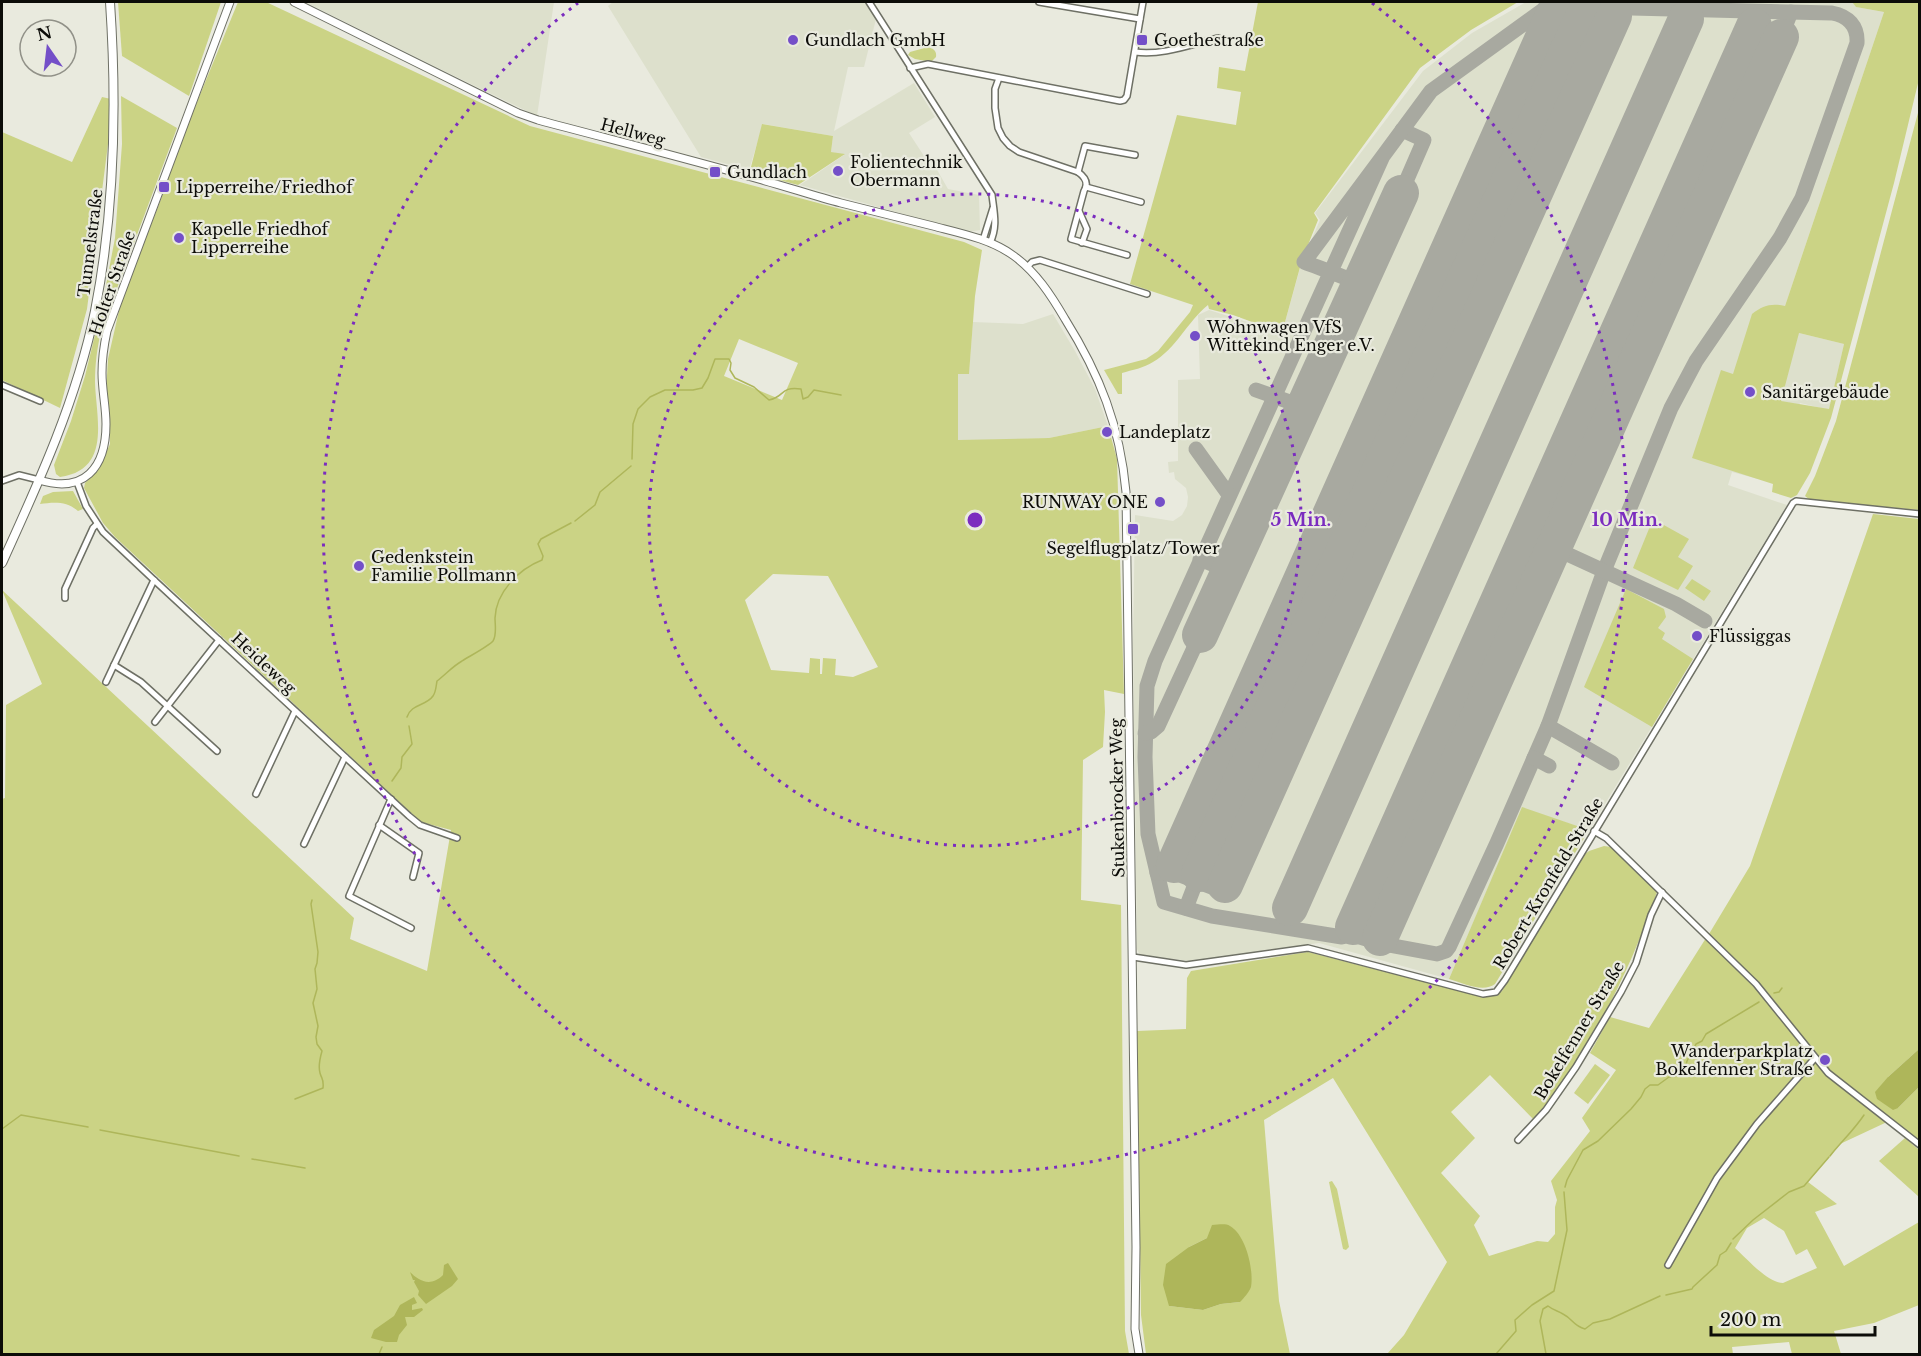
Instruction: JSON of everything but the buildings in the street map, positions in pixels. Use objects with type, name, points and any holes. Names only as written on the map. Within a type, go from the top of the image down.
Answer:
[{"type":"main road","name":"Tunnelstraße","points":[[39,480],[65,414],[83,353],[94,312],[108,229],[115,84],[110,2]]},
{"type":"main road","points":[[2,563],[39,480]]},
{"type":"street","name":"Holter Straße","points":[[77,482],[95,467],[104,448],[106,425],[103,355],[110,322],[230,2]]},
{"type":"street","name":"Hellweg","points":[[294,2],[518,113],[538,120],[986,242]]},
{"type":"street","points":[[869,2],[992,195],[993,207],[986,242]]},
{"type":"street","points":[[1039,2],[1140,19]]},
{"type":"street","points":[[910,68],[928,64],[1124,100],[1127,96],[1143,2]]},
{"type":"street","points":[[1135,52],[1145,54],[1218,38]]},
{"type":"street","points":[[999,78],[995,89],[995,108],[1002,138],[1019,152],[1078,172],[1086,181],[1071,239],[1127,255]]},
{"type":"street","points":[[1078,172],[1085,146],[1134,155]]},
{"type":"street","points":[[1086,187],[1141,202]]},
{"type":"street","points":[[1079,210],[1087,229],[1082,243]]},
{"type":"street","name":"Stukenbrocker Weg","points":[[986,242],[1003,248],[1027,267],[1044,285],[1057,305],[1092,367],[1110,410],[1122,456],[1127,506],[1135,1329],[1139,1354]]},
{"type":"street","points":[[1027,267],[1032,262],[1040,260],[1147,294]]},
{"type":"street","points":[[2,385],[40,401]]},
{"type":"street","points":[[2,480],[19,475],[59,485],[77,482]]},
{"type":"street","name":"Heideweg","points":[[77,482],[86,506],[97,524],[154,580],[420,825],[457,838]]},
{"type":"street","name":"Robert-Kronfeld-Straße","points":[[1133,957],[1186,965],[1308,948],[1483,994],[1492,994],[1499,990],[1792,503],[1796,501],[1920,513]]},
{"type":"street","points":[[65,598],[65,589],[93,528],[97,524]]},
{"type":"street","points":[[106,682],[154,580]]},
{"type":"street","points":[[155,722],[219,640]]},
{"type":"street","points":[[114,665],[141,682],[217,751]]},
{"type":"street","points":[[256,794],[295,711]]},
{"type":"street","points":[[304,844],[345,757]]},
{"type":"street","points":[[391,799],[349,896],[411,928]]},
{"type":"street","points":[[379,825],[419,853],[413,877]]},
{"type":"street","points":[[1594,831],[1606,838],[1756,984],[1828,1073],[1920,1145]]},
{"type":"street","name":"Bokelfenner Straße","points":[[1518,1140],[1546,1110],[1576,1067],[1621,992],[1636,963],[1651,915],[1662,892]]},
{"type":"street","points":[[1668,1265],[1717,1178],[1757,1124],[1815,1058]]},
{"type":"shaded area","points":[[118,2],[221,2],[189,96],[122,56]]},
{"type":"shaded area","points":[[238,2],[266,2],[530,126],[964,242],[982,250],[975,296],[969,374],[958,374],[958,440],[1049,438],[1108,426],[1117,459],[1124,694],[1104,690],[1103,747],[1083,760],[1081,900],[1121,905],[1125,1331],[1129,1354],[2,1354],[2,799],[5,798],[6,705],[42,684],[2,590],[354,918],[350,939],[427,971],[451,830],[421,822],[115,537],[103,523],[84,488],[85,483],[99,469],[110,444],[106,392],[108,359],[121,302],[179,146]],"holes":[[[739,339],[798,363],[782,400],[724,376]],[[773,574],[828,576],[878,667],[853,677],[835,675],[836,659],[823,658],[822,674],[820,674],[820,659],[810,658],[809,673],[771,670],[745,600]]]},
{"type":"shaded area","points":[[305,2],[554,2],[537,116],[436,67]]},
{"type":"shaded area","points":[[613,2],[865,2],[876,19],[864,67],[848,67],[834,131],[914,83],[935,117],[909,133],[924,156],[928,154],[948,189],[979,195],[980,230],[967,232],[800,185],[844,155],[831,152],[833,136],[763,124],[749,170],[701,157],[608,6]]},
{"type":"shaded area","points":[[1258,2],[1518,2],[1471,30],[1420,68],[1314,213],[1318,220],[1302,260],[1282,333],[1209,309],[1208,305],[1161,357],[1146,366],[1122,373],[1122,394],[1118,394],[1104,370],[1146,359],[1158,351],[1190,312],[1193,305],[1130,284],[1177,115],[1236,125],[1241,92],[1217,88],[1219,67],[1245,71]]},
{"type":"shaded area","points":[[1526,2],[1852,2],[1856,7],[1884,12],[1785,306],[1799,333],[1844,344],[1829,410],[1800,403],[1758,479],[1732,472],[1728,485],[1787,505],[1589,830],[1522,808],[1449,979],[1319,943],[1190,961],[1140,955],[1137,949],[1133,644],[1135,515],[1173,521],[1182,515],[1187,506],[1186,488],[1175,479],[1174,472],[1169,473],[1168,462],[1178,461],[1178,380],[1200,379],[1198,315],[1209,310],[1282,333],[1302,261],[1320,220],[1315,213],[1423,71],[1472,33]]},
{"type":"shaded area","points":[[1852,2],[1919,2],[1919,79],[1894,183],[1831,418],[1810,473],[1797,495],[1791,498],[1772,492],[1773,484],[1692,458],[1721,370],[1733,374],[1752,314],[1768,306],[1785,306],[1884,12],[1856,7]],"holes":[[[1799,333],[1844,344],[1829,409],[1781,401]]]},
{"type":"shaded area","points":[[928,47],[936,53],[936,57],[931,62],[908,55],[910,52]]},
{"type":"shaded area","points":[[121,96],[177,128],[101,331],[95,369],[98,426],[94,453],[88,464],[76,472],[60,477],[56,474],[54,465],[85,376],[115,238],[122,144]]},
{"type":"shaded area","points":[[102,97],[111,99],[108,144],[87,309],[60,408],[2,380],[2,132],[72,162]]},
{"type":"shaded area","points":[[1919,109],[1919,510],[1810,500],[1805,496],[1836,421]]},
{"type":"shaded area","points":[[762,124],[833,136],[831,152],[845,154],[798,185],[756,174],[751,167]]},
{"type":"shaded area","points":[[1053,314],[1095,389],[1108,426],[1049,438],[957,441],[958,373],[969,373],[973,322],[1023,324]]},
{"type":"shaded area","points":[[73,491],[83,509],[78,511],[69,505],[60,503],[40,504],[43,496],[53,492]]},
{"type":"shaded area","points":[[1873,514],[1919,519],[1919,1049],[1888,1077],[1898,1108],[1919,1087],[1919,1141],[1830,1071],[1769,994],[1709,934],[1750,866]]},
{"type":"shaded area","points":[[1653,519],[1689,539],[1678,557],[1693,566],[1678,590],[1633,568]]},
{"type":"shaded area","points":[[1692,579],[1711,591],[1704,601],[1685,588]]},
{"type":"shaded area","points":[[1626,589],[1664,609],[1666,617],[1658,628],[1665,633],[1662,639],[1693,659],[1652,727],[1584,687]]},
{"type":"shaded area","points":[[1522,807],[1589,830],[1495,984],[1485,988],[1449,979]]},
{"type":"shaded area","points":[[1604,846],[1611,847],[1657,892],[1634,953],[1606,1012],[1554,1094],[1534,1120],[1490,1075],[1451,1112],[1475,1138],[1441,1173],[1480,1216],[1474,1225],[1489,1256],[1537,1241],[1548,1242],[1555,1234],[1557,1200],[1551,1181],[1590,1131],[1582,1118],[1616,1070],[1590,1053],[1610,1017],[1649,1028],[1706,938],[1753,984],[1827,1075],[1887,1122],[1840,1144],[1808,1182],[1837,1204],[1815,1212],[1844,1266],[1919,1222],[1919,1305],[1874,1323],[1834,1331],[1841,1354],[1792,1354],[1789,1342],[1732,1347],[1733,1354],[1387,1354],[1404,1335],[1447,1262],[1333,1078],[1264,1120],[1279,1301],[1290,1354],[1146,1354],[1141,1315],[1137,1031],[1186,1029],[1187,978],[1191,971],[1308,952],[1483,997],[1496,994],[1502,991],[1581,857],[1589,851]],"holes":[[[1764,1218],[1784,1231],[1796,1255],[1807,1249],[1817,1268],[1783,1283],[1777,1282],[1764,1275],[1735,1248],[1747,1228]],[[1207,1238],[1240,1302],[1221,1304],[1203,1310],[1169,1306],[1189,1247]]]},
{"type":"shaded area","points":[[1919,1049],[1919,1087],[1898,1108],[1893,1110],[1877,1099],[1875,1092]]},
{"type":"shaded area","points":[[1595,1064],[1610,1075],[1588,1104],[1574,1093]]},
{"type":"shaded area","points":[[1905,1138],[1919,1150],[1919,1197],[1879,1161]]},
{"type":"shaded area","points":[[1332,1181],[1337,1189],[1349,1247],[1346,1250],[1343,1249],[1329,1182]]},
{"type":"shaded area","points":[[1212,1225],[1228,1225],[1240,1237],[1250,1263],[1252,1280],[1250,1289],[1240,1302],[1221,1304],[1203,1310],[1169,1306],[1163,1285],[1166,1264],[1189,1247],[1207,1238]]},
{"type":"shaded area","points":[[448,1263],[458,1279],[452,1286],[426,1304],[418,1295],[419,1291],[410,1272],[417,1278],[429,1282],[443,1275],[444,1265]]},
{"type":"shaded area","points":[[414,1297],[417,1303],[412,1305],[412,1310],[422,1308],[423,1310],[414,1317],[405,1317],[407,1325],[399,1335],[397,1342],[371,1338],[374,1330],[394,1316],[400,1305]]},
{"type":"waterway","points":[[632,459],[633,424],[638,409],[650,397],[665,390],[702,388],[715,359],[729,359],[730,370],[735,378],[754,387],[769,400],[794,388],[801,389],[803,399],[814,390],[841,395]]},
{"type":"waterway","points":[[575,521],[595,505],[600,492],[631,466]]},
{"type":"waterway","points":[[407,717],[415,707],[427,702],[433,696],[437,681],[459,663],[493,641],[496,608],[504,591],[517,575],[542,560],[543,556],[538,544],[541,539],[571,523]]},
{"type":"waterway","points":[[392,781],[401,768],[402,757],[412,744],[409,726]]},
{"type":"waterway","points":[[295,1099],[323,1088],[319,1068],[322,1051],[317,1044],[318,1026],[313,1003],[317,989],[315,969],[318,952],[312,900]]},
{"type":"waterway","points":[[1774,993],[1779,992],[1782,988]]},
{"type":"waterway","points":[[1565,1187],[1583,1150],[1598,1141],[1631,1109],[1645,1089],[1650,1085],[1658,1085],[1669,1077],[1679,1076],[1685,1069],[1696,1044],[1702,1041],[1706,1034],[1759,1002]]},
{"type":"waterway","points":[[2,1129],[21,1115],[88,1127]]},
{"type":"waterway","points":[[1830,1156],[1864,1115]]},
{"type":"waterway","points":[[100,1130],[239,1156]]},
{"type":"waterway","points":[[1733,1239],[1789,1192],[1804,1186],[1829,1157]]},
{"type":"waterway","points":[[252,1159],[305,1168]]},
{"type":"waterway","points":[[1496,1354],[1516,1331],[1515,1320],[1532,1305],[1554,1291],[1567,1230],[1564,1192]]},
{"type":"waterway","points":[[1666,1295],[1692,1289],[1717,1265],[1720,1255],[1731,1243]]},
{"type":"waterway","points":[[1546,1354],[1540,1321],[1543,1309],[1548,1306],[1585,1329],[1593,1323],[1610,1319],[1660,1296]]},
{"type":"waterway","points":[[379,1354],[382,1347]]},
{"type":"taxiway","points":[[1359,284],[1332,272],[1325,270],[1304,262],[1383,156],[1155,661],[1147,686],[1145,757],[1148,834],[1164,902],[1212,916],[1342,937],[1350,934],[1383,944],[1437,954],[1446,951],[1449,947],[1548,726],[1604,571],[1671,408],[1696,361],[1780,238],[1802,198],[1857,43],[1856,32],[1847,19],[1832,13],[1547,7],[1431,91],[1383,156]]},
{"type":"taxiway","points":[[1781,37],[1791,12]]},
{"type":"taxiway","points":[[1401,193],[1424,140],[1402,130]]},
{"type":"taxiway","points":[[1494,150],[1546,170]]},
{"type":"taxiway","points":[[1669,217],[1696,228]]},
{"type":"taxiway","points":[[1256,390],[1304,407]]},
{"type":"taxiway","points":[[1196,449],[1229,495]]},
{"type":"taxiway","points":[[1554,548],[1676,604],[1705,621]]},
{"type":"taxiway","points":[[1200,559],[1229,571]]},
{"type":"taxiway","points":[[1145,733],[1151,732],[1158,726],[1200,635]]},
{"type":"taxiway","points":[[1548,726],[1612,763]]},
{"type":"taxiway","points":[[1439,735],[1465,747]]},
{"type":"taxiway","points":[[1534,758],[1549,766]]},
{"type":"taxiway","points":[[1157,873],[1172,872],[1222,891]]},
{"type":"taxiway","points":[[1186,908],[1199,874]]},
{"type":"runway","points":[[1199,874],[1585,12]]},
{"type":"runway","points":[[1174,865],[1554,13]]},
{"type":"runway","points":[[1225,885],[1614,16]]},
{"type":"runway","points":[[1290,908],[1686,19]]},
{"type":"runway","points":[[1353,927],[1754,26]]},
{"type":"runway","points":[[1380,938],[1781,37]]},
{"type":"runway","points":[[1200,635],[1401,193]]},
{"type":"place","name":"Gundlach GmbH","points":[[793,40]]},
{"type":"place","name":"Goethestraße","points":[[1142,40]]},
{"type":"place","name":"Folientechnik Obermann","points":[[838,171]]},
{"type":"place","name":"Gundlach","points":[[715,172]]},
{"type":"place","name":"Lipperreihe/Friedhof","points":[[164,187]]},
{"type":"place","name":"Kapelle Friedhof Lipperreihe","points":[[179,238]]},
{"type":"place","name":"Wohnwagen VfS Wittekind Enger e.V.","points":[[1195,336]]},
{"type":"place","name":"Sanitärgebäude","points":[[1750,392]]},
{"type":"place","name":"Landeplatz","points":[[1107,432]]},
{"type":"place","name":"RUNWAY ONE","points":[[1160,502]]},
{"type":"place","name":"Segelflugplatz/Tower","points":[[1133,529]]},
{"type":"place","name":"Gedenkstein Familie Pollmann","points":[[359,566]]},
{"type":"place","name":"Flüssiggas","points":[[1697,636]]},
{"type":"place","name":"Wanderparkplatz Bokelfenner Straße","points":[[1825,1060]]}]
